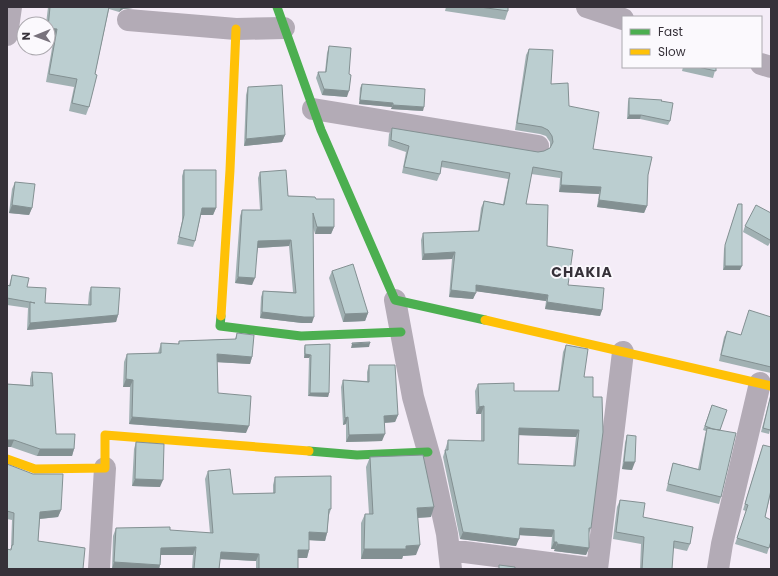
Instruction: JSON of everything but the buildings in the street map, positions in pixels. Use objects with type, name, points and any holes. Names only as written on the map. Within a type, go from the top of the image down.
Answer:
[{"type":"street","points":[[7,35],[12,7]]},
{"type":"street","points":[[277,7],[313,109],[395,300],[413,397],[428,452],[447,534],[450,559],[596,569],[623,352]]},
{"type":"street","points":[[587,7],[622,19]]},
{"type":"street","points":[[128,20],[236,29],[284,28]]},
{"type":"street","points":[[236,29],[230,170],[220,326],[301,336],[401,332]]},
{"type":"street","points":[[313,109],[538,146]]},
{"type":"street","points":[[395,300],[766,384],[722,544],[718,569]]},
{"type":"street","points":[[99,569],[105,468],[105,435],[357,455],[428,452]]},
{"type":"street","points":[[7,459],[35,469],[105,468]]},
{"type":"traffic: fast","points":[[277,7],[321,130],[395,300],[485,320]]},
{"type":"traffic: fast","points":[[221,316],[220,326],[301,336],[401,332]]},
{"type":"traffic: fast","points":[[309,451],[357,455],[428,452]]},
{"type":"traffic: slow","points":[[221,316],[230,170],[236,29]]},
{"type":"traffic: slow","points":[[485,320],[771,386]]},
{"type":"traffic: slow","points":[[7,459],[35,469],[105,468],[105,435],[309,451]]},
{"type":"district","name":"CHAKIA","points":[[582,272]]}]
